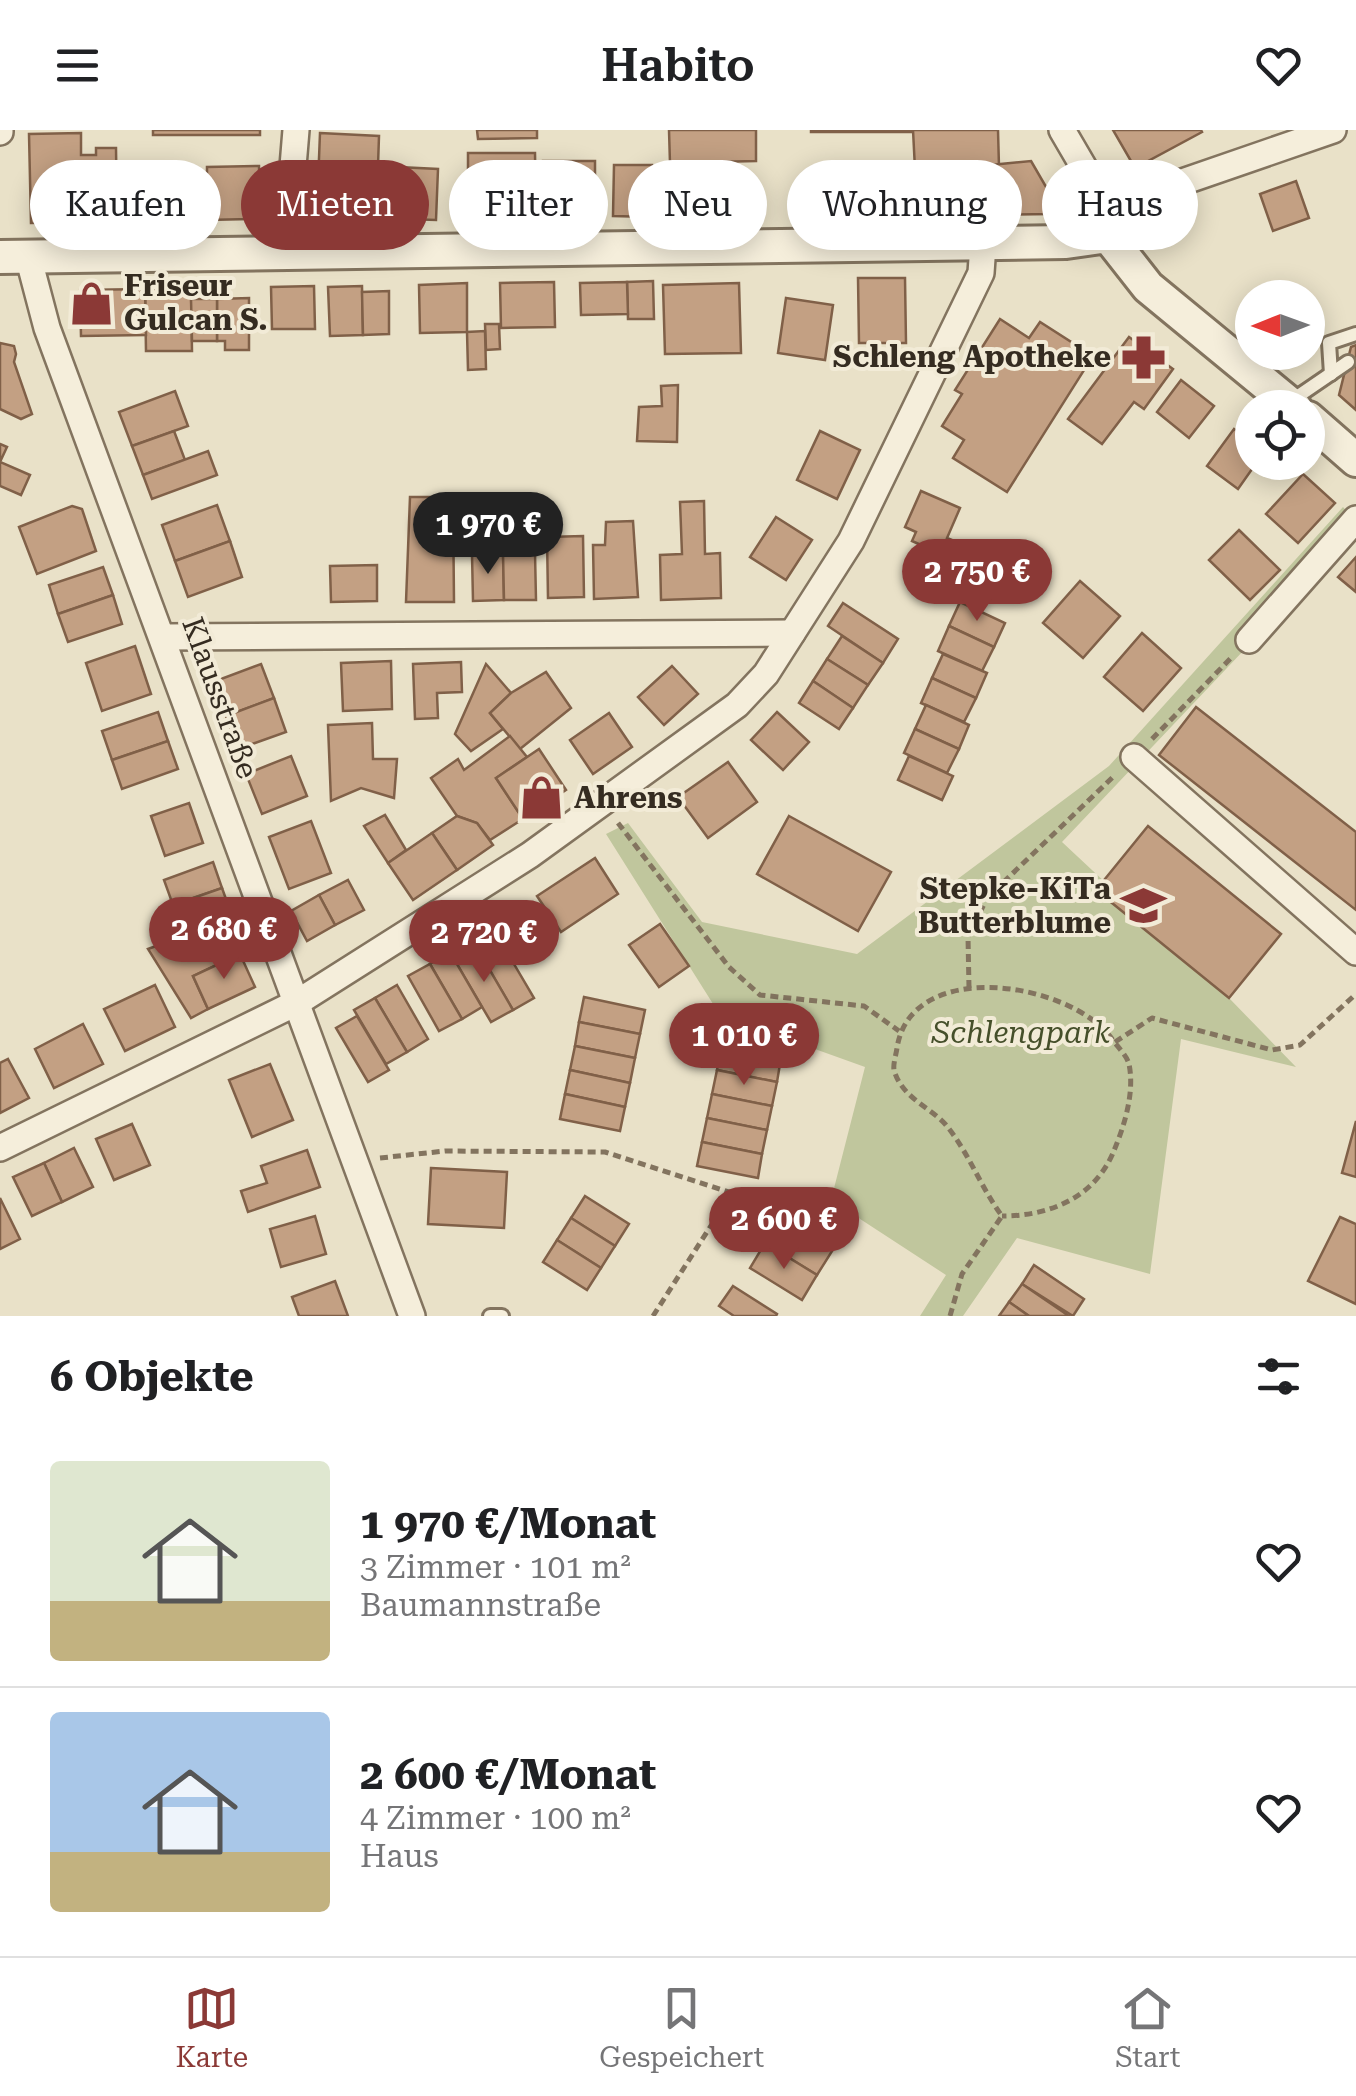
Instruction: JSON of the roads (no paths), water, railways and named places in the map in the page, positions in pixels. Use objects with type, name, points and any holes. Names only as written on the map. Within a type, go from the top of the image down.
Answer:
[{"type":"street","points":[[294,160],[296,130]]},
{"type":"street","points":[[1062,130],[1080,160]]},
{"type":"street","points":[[1198,176],[1333,130]]},
{"type":"street","points":[[429,249],[787,246]]},
{"type":"street","points":[[14,256],[286,250]]},
{"type":"street","points":[[0,1148],[298,1002],[604,804],[736,705],[766,674],[851,541],[980,273],[982,250]]},
{"type":"street","points":[[1119,250],[1148,287],[1274,390]]},
{"type":"street","name":"Klausstraße","points":[[14,256],[47,328],[164,636],[412,1316]]},
{"type":"street","points":[[1325,433],[1356,460]]},
{"type":"street","points":[[1249,640],[1356,519]]},
{"type":"street","points":[[164,636],[792,632]]},
{"type":"street","points":[[1134,757],[1356,952]]},
{"type":"lane","points":[[1331,374],[1330,343],[1356,334]]},
{"type":"lane","points":[[1315,390],[1348,362]]},
{"type":"lane","points":[[490,1316],[502,1316]]},
{"type":"place","name":"Friseur Gulcan S.","points":[[91,303]]},
{"type":"place","name":"Schleng Apotheke","points":[[1144,357]]},
{"type":"place","name":"Ahrens","points":[[541,798]]},
{"type":"place","name":"Stepke-KiTa Butterblume","points":[[1144,906]]},
{"type":"park label","name":"Schlengpark","points":[[1021,1033]]}]
